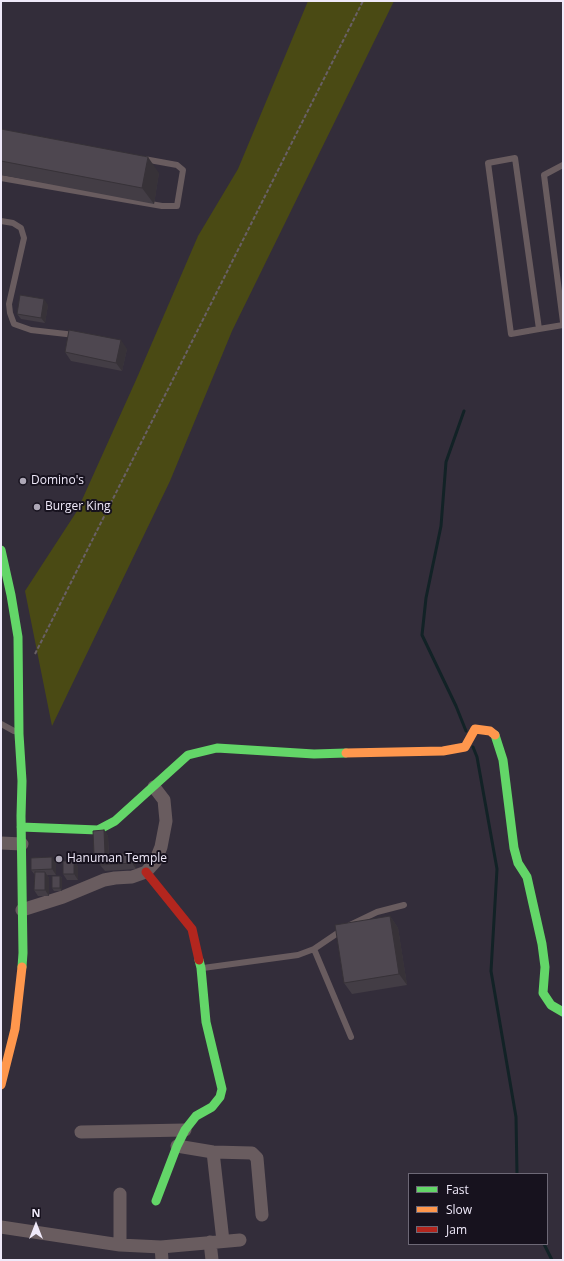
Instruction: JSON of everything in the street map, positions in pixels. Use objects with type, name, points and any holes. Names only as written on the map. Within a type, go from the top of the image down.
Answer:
[{"type":"main road","points":[[1,550],[18,637],[19,734],[22,780],[21,827],[23,953],[15,1029],[1,1085]]},
{"type":"main road","points":[[21,827],[98,830],[114,821],[188,755],[217,748],[314,754],[443,751],[465,747],[475,729],[490,731],[496,736],[503,760],[514,848],[518,863],[527,876],[542,944],[545,967],[543,993],[551,1004],[563,1012]]},
{"type":"main road","points":[[146,872],[192,929],[202,968],[206,1022],[222,1089],[220,1097],[212,1107],[196,1116],[185,1130],[177,1146],[156,1201]]},
{"type":"street","points":[[22,910],[62,897],[104,880],[132,877],[146,872],[155,862],[161,847],[166,821],[164,800],[154,786]]},
{"type":"street","points":[[1,843],[22,844]]},
{"type":"street","points":[[81,1132],[185,1130]]},
{"type":"street","points":[[177,1146],[212,1152],[252,1153],[257,1158],[262,1215]]},
{"type":"street","points":[[212,1152],[216,1242],[212,1260]]},
{"type":"street","points":[[120,1194],[120,1245]]},
{"type":"street","points":[[1,1227],[120,1245],[161,1247],[240,1240]]},
{"type":"street","points":[[161,1247],[162,1260]]},
{"type":"lane","points":[[1,178],[162,206],[177,206],[184,170],[177,165],[139,158]]},
{"type":"lane","points":[[539,329],[515,158],[488,163],[512,334],[563,325]]},
{"type":"lane","points":[[563,165],[544,175],[563,322]]},
{"type":"lane","points":[[1,221],[13,222],[21,228],[24,238],[9,304],[10,313],[14,324],[31,330],[84,336]]},
{"type":"lane","points":[[1,724],[19,734]]},
{"type":"lane","points":[[202,968],[298,955],[314,949],[341,930],[377,912],[404,905]]},
{"type":"lane","points":[[314,949],[351,1037]]},
{"type":"path","points":[[32,659],[363,1]]},
{"type":"shaded area","points":[[308,1],[394,1],[232,331],[170,481],[52,726],[25,591],[77,511],[136,380],[198,236],[238,169]]},
{"type":"building","points":[[1,129],[148,157],[142,188],[1,161]]},
{"type":"building","points":[[20,295],[44,299],[41,318],[17,314]]},
{"type":"building","points":[[69,330],[121,340],[116,363],[65,352]]},
{"type":"building","points":[[104,830],[105,854],[94,854],[93,831]]},
{"type":"building","points":[[132,853],[132,863],[100,865],[100,855]]},
{"type":"building","points":[[52,857],[52,869],[31,870],[31,858]]},
{"type":"building","points":[[63,861],[74,861],[74,874],[63,874]]},
{"type":"building","points":[[35,872],[45,872],[45,890],[34,890]]},
{"type":"building","points":[[52,876],[60,876],[60,888],[52,888]]},
{"type":"building","points":[[390,916],[399,974],[344,983],[335,925]]},
{"type":"waterway","points":[[464,411],[446,462],[441,526],[426,598],[422,635],[456,706],[466,731]]},
{"type":"waterway","points":[[473,747],[477,757],[497,869],[491,971],[516,1117],[517,1173]]},
{"type":"waterway","points":[[544,1245],[552,1260]]},
{"type":"traffic: fast","points":[[1,550],[18,637],[19,734],[22,781],[22,967]]},
{"type":"traffic: fast","points":[[495,735],[503,760],[514,848],[518,863],[527,877],[542,944],[545,967],[543,993],[551,1005],[563,1012]]},
{"type":"traffic: fast","points":[[21,827],[98,830],[115,821],[188,755],[217,748],[314,754],[346,753]]},
{"type":"traffic: fast","points":[[156,1201],[177,1146],[185,1130],[196,1116],[212,1107],[220,1097],[222,1089],[206,1022],[199,960]]},
{"type":"traffic: slow","points":[[346,753],[443,751],[465,747],[475,729],[490,731],[495,735]]},
{"type":"traffic: slow","points":[[1,1085],[15,1029],[22,967]]},
{"type":"traffic: jam","points":[[146,872],[192,929],[199,960]]},
{"type":"place","name":"Domino's","points":[[23,481]]},
{"type":"place","name":"Burger King","points":[[37,507]]},
{"type":"place","name":"Hanuman Temple","points":[[59,859]]}]
